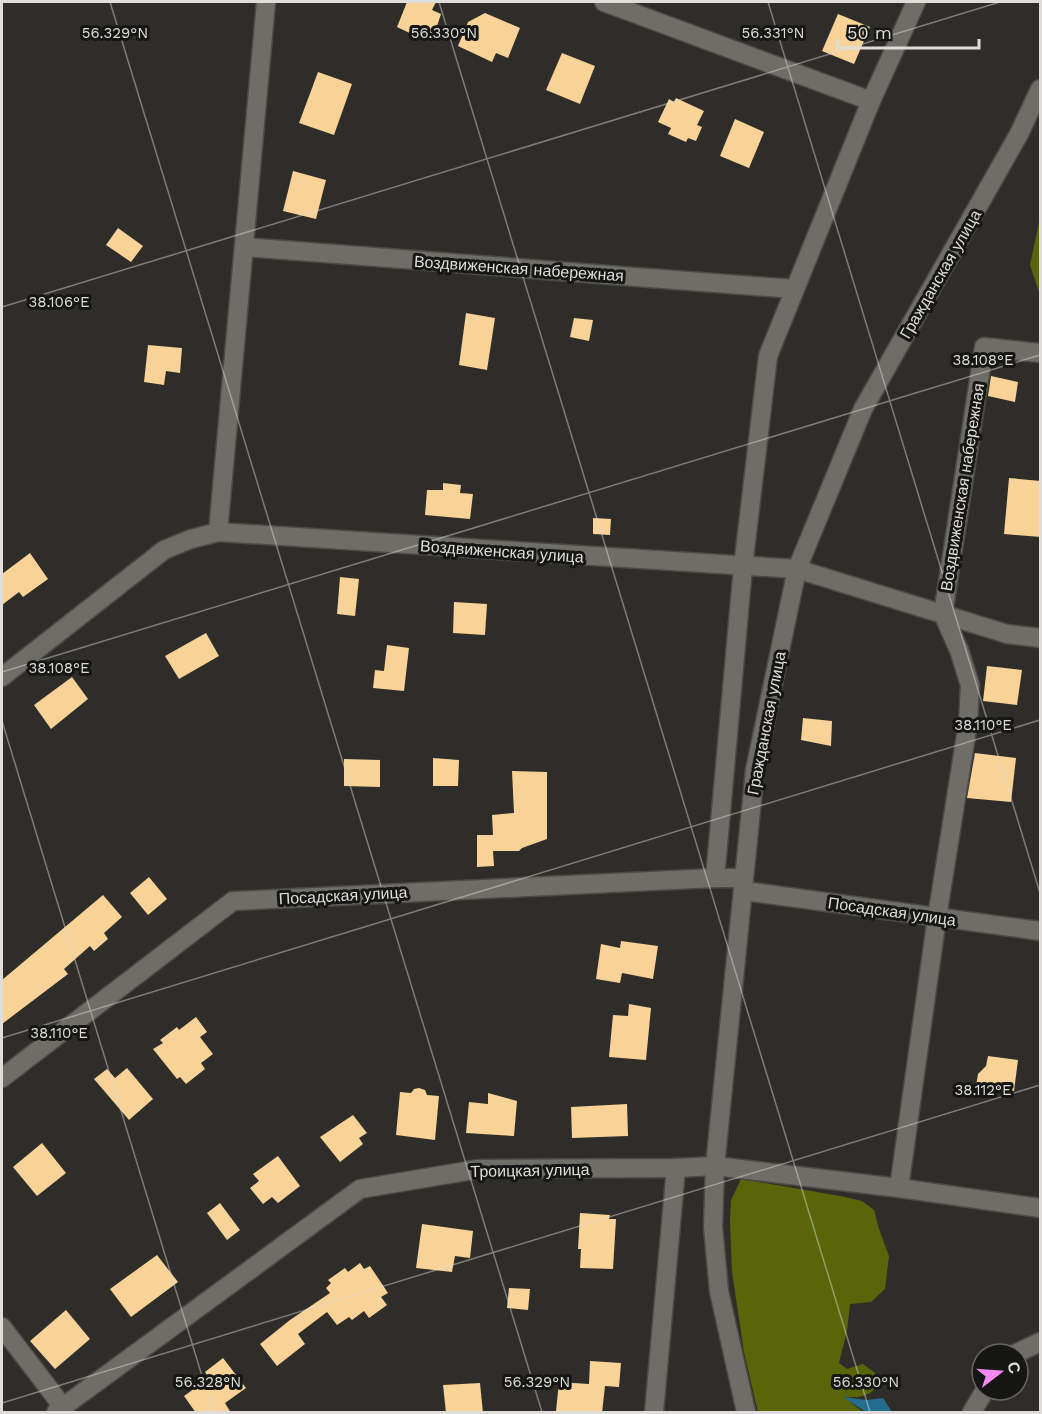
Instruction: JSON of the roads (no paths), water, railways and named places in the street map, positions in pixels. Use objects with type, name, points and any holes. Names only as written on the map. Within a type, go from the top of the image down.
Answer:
[{"type":"street","points":[[219,532],[266,2]]},
{"type":"street","points":[[604,2],[871,101]]},
{"type":"street","points":[[715,878],[743,567],[768,356],[871,101],[916,2]]},
{"type":"street","name":"Гражданская улица","points":[[746,1413],[719,1291],[713,1227],[715,1166],[755,770],[797,569],[863,409],[1019,134],[1041,89]]},
{"type":"street","name":"Воздвиженская набережная","points":[[244,247],[794,289]]},
{"type":"street","name":"Воздвиженская набережная","points":[[943,614],[984,347],[1041,353]]},
{"type":"street","name":"Воздвиженская улица","points":[[2,677],[164,550],[190,539],[219,532],[797,569],[1007,634],[1041,638]]},
{"type":"street","points":[[899,1188],[937,917],[968,723],[970,685],[959,650],[943,614]]},
{"type":"street","name":"Посадская улица","points":[[2,1078],[233,900],[715,878],[937,917],[1041,931]]},
{"type":"street","name":"Троицкая улица","points":[[60,1410],[360,1189],[479,1169],[715,1166],[1041,1208]]},
{"type":"street","points":[[654,1413],[676,1168]]},
{"type":"street","points":[[2,1327],[60,1410]]},
{"type":"water","points":[[843,1397],[867,1400],[883,1398],[892,1412],[866,1412]]}]
